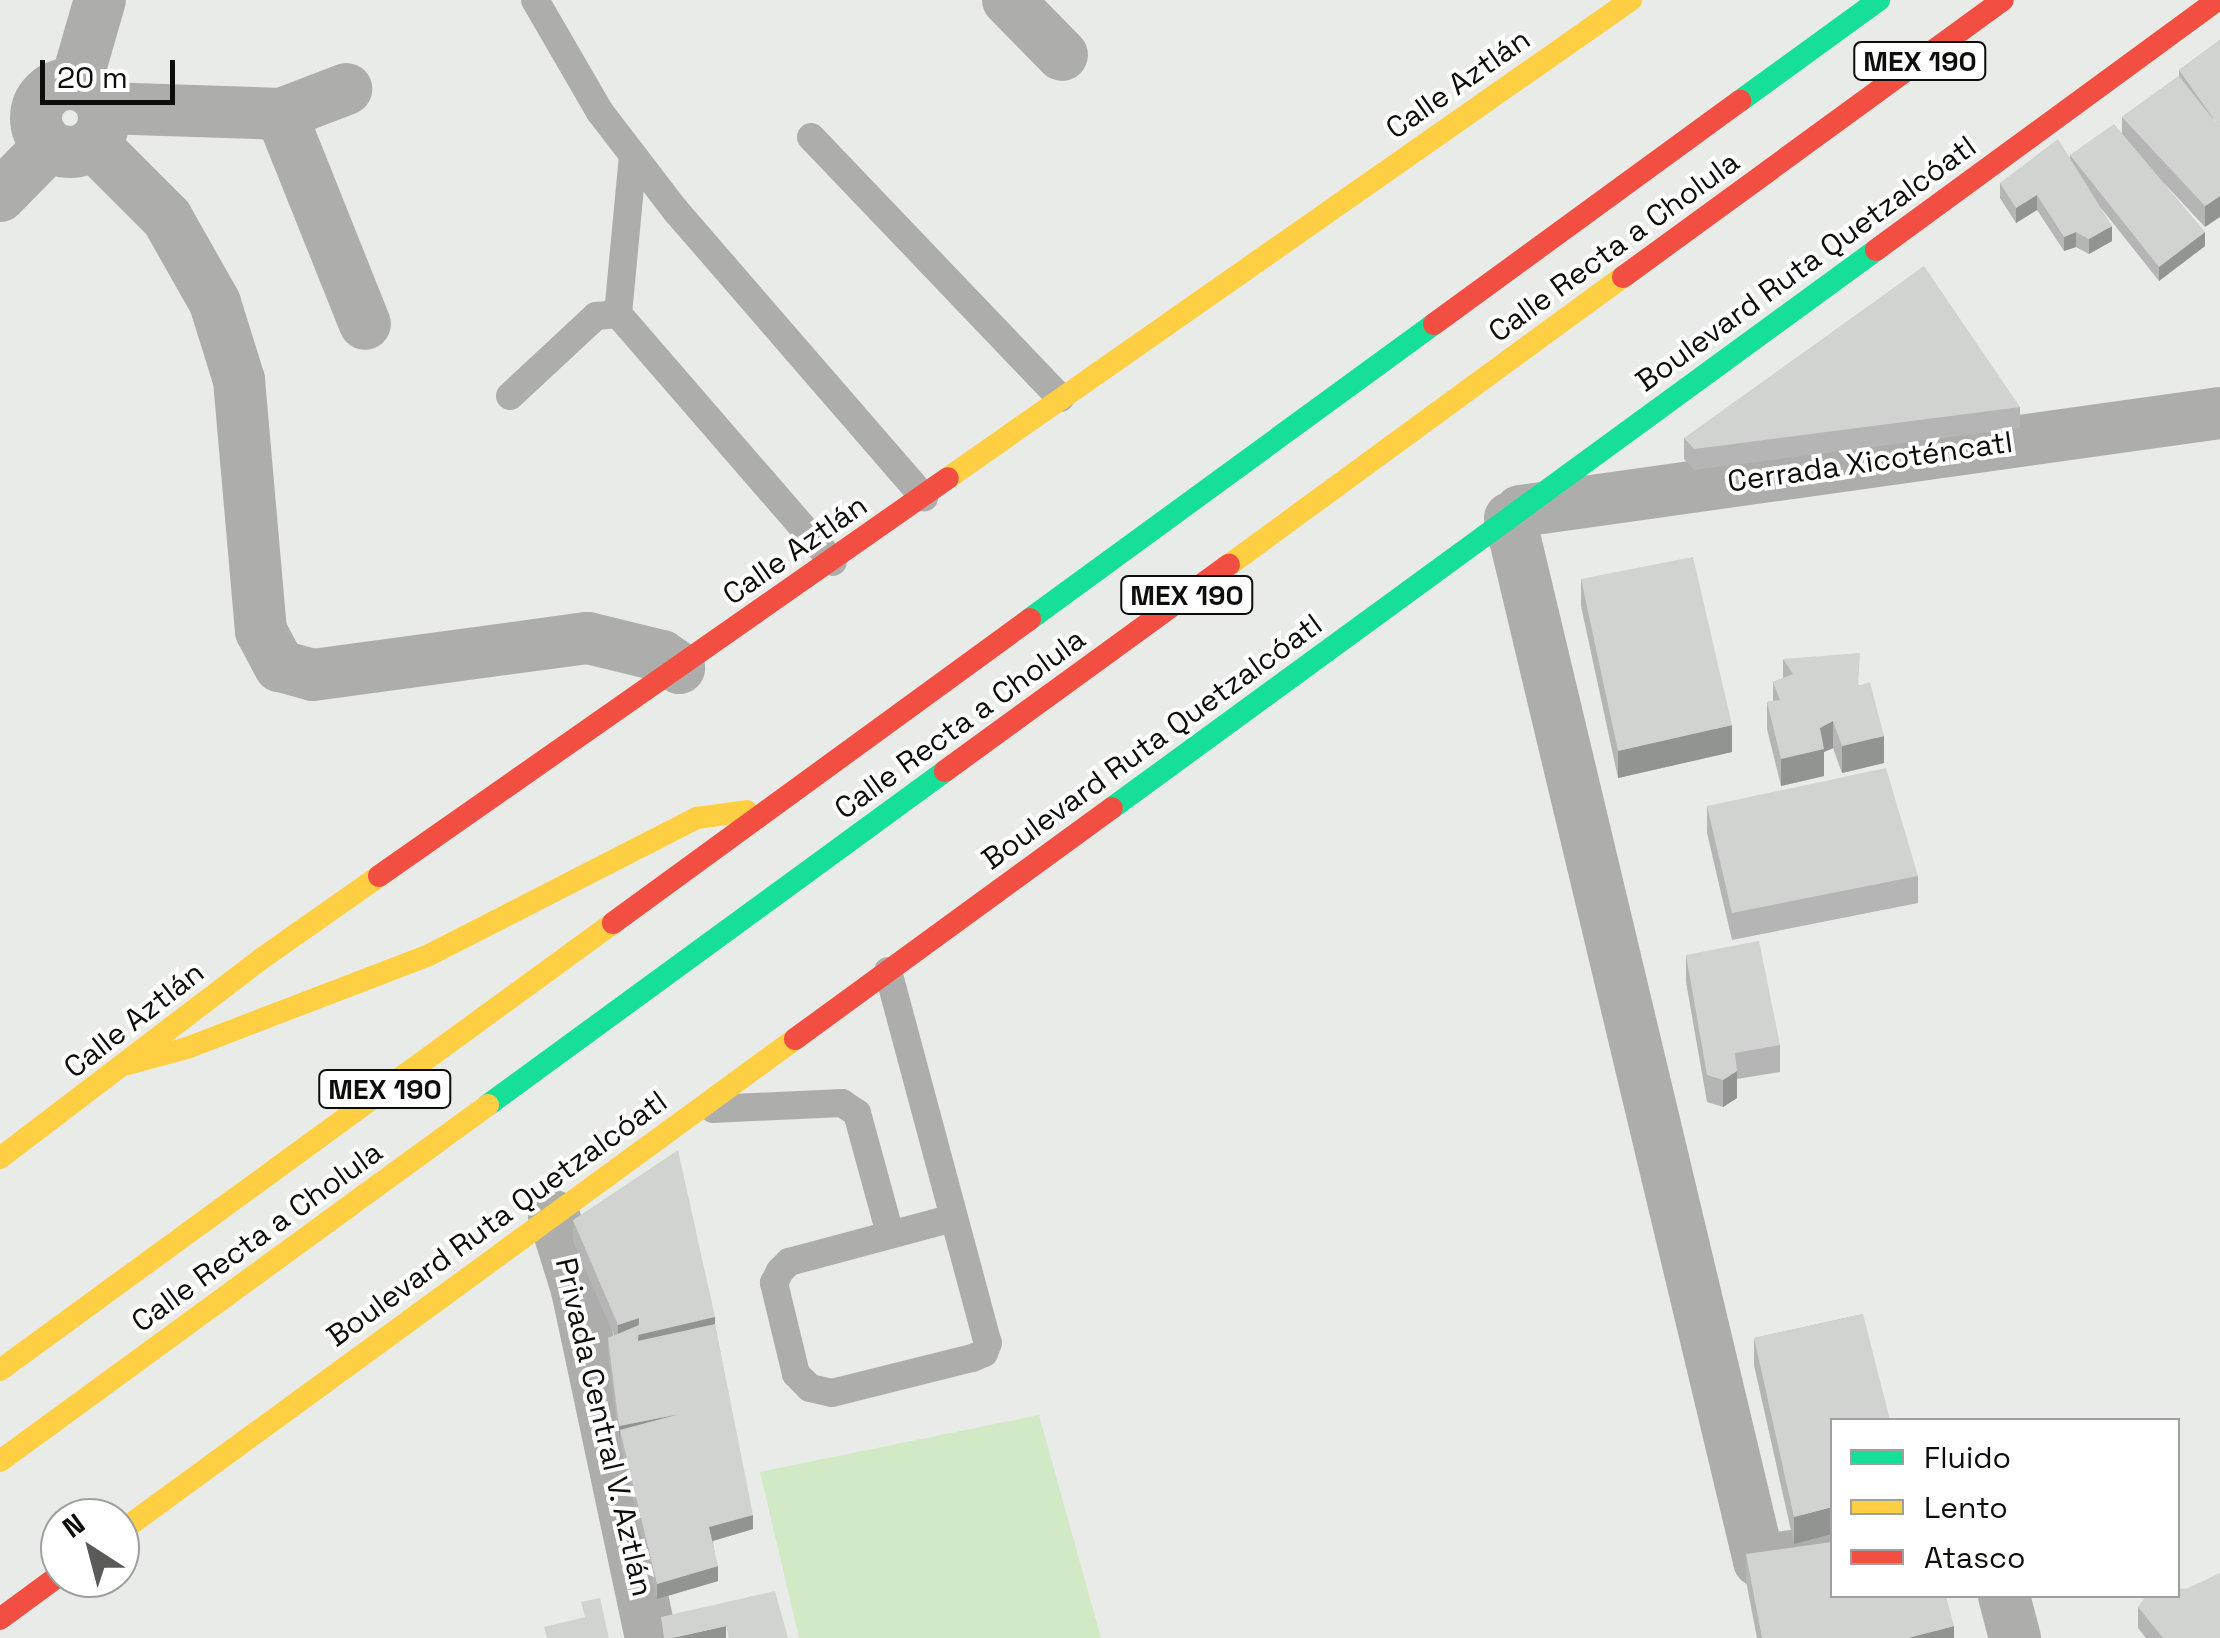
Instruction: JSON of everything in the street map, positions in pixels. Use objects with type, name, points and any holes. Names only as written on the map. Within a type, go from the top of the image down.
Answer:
[{"type":"main road","name":"Calle Aztlán","points":[[0,1158],[261,959],[1631,0]]},
{"type":"main road","name":"MEX 190","points":[[0,1370],[1879,0]]},
{"type":"main road","name":"Calle Recta a Cholula","points":[[0,1461],[2003,0]]},
{"type":"main road","name":"Boulevard Ruta Quetzalcóatl","points":[[140,1517],[2218,0]]},
{"type":"main road","points":[[128,1064],[187,1048],[429,955],[697,818],[770,808]]},
{"type":"main road","points":[[8,1614],[40,1591]]},
{"type":"street","points":[[0,196],[81,120],[100,0]]},
{"type":"street","points":[[1008,0],[1062,54]]},
{"type":"street","points":[[81,120],[281,114],[346,88]]},
{"type":"street","points":[[281,114],[365,324]]},
{"type":"street","points":[[81,120],[167,218],[215,303],[240,380],[260,631],[280,666],[314,675],[588,638],[662,656],[679,668]]},
{"type":"street","name":"Cerrada Xicoténcatl","points":[[1515,515],[2220,413]]},
{"type":"street","points":[[1515,515],[1759,1561],[1830,1550]]},
{"type":"street","name":"Privada Central V. Aztlán","points":[[554,1216],[576,1290],[651,1638]]},
{"type":"street","points":[[2005,1598],[2015,1638]]},
{"type":"lane","points":[[535,0],[600,112],[633,156],[924,497]]},
{"type":"lane","points":[[810,136],[1060,398]]},
{"type":"lane","points":[[633,156],[618,314],[833,562]]},
{"type":"lane","points":[[510,396],[596,316],[618,314]]},
{"type":"lane","points":[[888,971],[988,1343],[984,1353],[832,1392],[810,1388],[796,1374],[774,1283],[780,1271],[789,1262],[953,1218]]},
{"type":"lane","points":[[699,1109],[842,1102],[857,1113],[890,1234]]},
{"type":"lane","points":[[8,1614],[23,1638]]},
{"type":"green space","points":[[1039,1415],[1101,1638],[799,1638],[760,1472]]},
{"type":"building","points":[[2220,40],[2220,128],[2179,70]]},
{"type":"building","points":[[2179,76],[2220,128],[2220,196],[2205,206],[2122,117]]},
{"type":"building","points":[[2114,124],[2205,232],[2159,267],[2070,155]]},
{"type":"building","points":[[2058,139],[2112,226],[2089,239],[2076,232],[2064,237],[2037,195],[2016,208],[2000,183]]},
{"type":"building","points":[[1924,266],[2020,407],[1694,449],[1684,438]]},
{"type":"building","points":[[1693,557],[1732,725],[1618,751],[1581,579]]},
{"type":"building","points":[[1860,653],[1858,686],[1870,682],[1884,736],[1842,746],[1833,721],[1820,728],[1824,749],[1781,759],[1767,702],[1780,700],[1773,682],[1793,674],[1783,659]]},
{"type":"building","points":[[1886,768],[1918,876],[1732,913],[1707,806]]},
{"type":"building","points":[[1759,941],[1780,1045],[1735,1053],[1737,1071],[1723,1080],[1707,1075],[1686,955]]},
{"type":"building","points":[[678,1150],[715,1317],[638,1335],[639,1318],[618,1325],[573,1220]]},
{"type":"building","points":[[1863,1314],[1889,1418],[1830,1418],[1830,1508],[1794,1517],[1754,1338]]},
{"type":"building","points":[[715,1324],[753,1515],[709,1527],[718,1566],[657,1584],[620,1430],[680,1414],[619,1426],[608,1338],[639,1325],[638,1341]]},
{"type":"building","points":[[1830,1542],[1830,1598],[1947,1598],[1954,1626],[1908,1638],[1762,1638],[1746,1554]]},
{"type":"building","points":[[2220,1573],[2220,1638],[2163,1638],[2138,1607],[2145,1598],[2180,1598],[2180,1588]]},
{"type":"building","points":[[775,1591],[788,1638],[729,1638],[726,1626],[664,1638],[661,1617]]},
{"type":"building","points":[[600,1598],[609,1638],[547,1638],[544,1627],[585,1617],[581,1602]]},
{"type":"traffic: fast","points":[[1740,101],[1879,0]]},
{"type":"traffic: fast","points":[[1112,808],[1876,250]]},
{"type":"traffic: fast","points":[[1030,619],[1434,324]]},
{"type":"traffic: fast","points":[[488,1105],[945,771]]},
{"type":"traffic: slow","points":[[948,478],[1631,0]]},
{"type":"traffic: slow","points":[[1229,565],[1623,277]]},
{"type":"traffic: slow","points":[[128,1064],[187,1048],[429,955],[697,818],[747,811]]},
{"type":"traffic: slow","points":[[0,1158],[261,959],[379,876]]},
{"type":"traffic: slow","points":[[0,1370],[613,923]]},
{"type":"traffic: slow","points":[[140,1517],[795,1039]]},
{"type":"traffic: slow","points":[[0,1461],[488,1105]]},
{"type":"traffic: jam","points":[[1623,277],[2003,0]]},
{"type":"traffic: jam","points":[[1876,250],[2218,0]]},
{"type":"traffic: jam","points":[[1434,324],[1740,101]]},
{"type":"traffic: jam","points":[[379,876],[948,478]]},
{"type":"traffic: jam","points":[[945,771],[1229,565]]},
{"type":"traffic: jam","points":[[613,923],[1030,619]]},
{"type":"traffic: jam","points":[[795,1039],[1112,808]]},
{"type":"traffic: jam","points":[[0,1619],[40,1590]]}]
